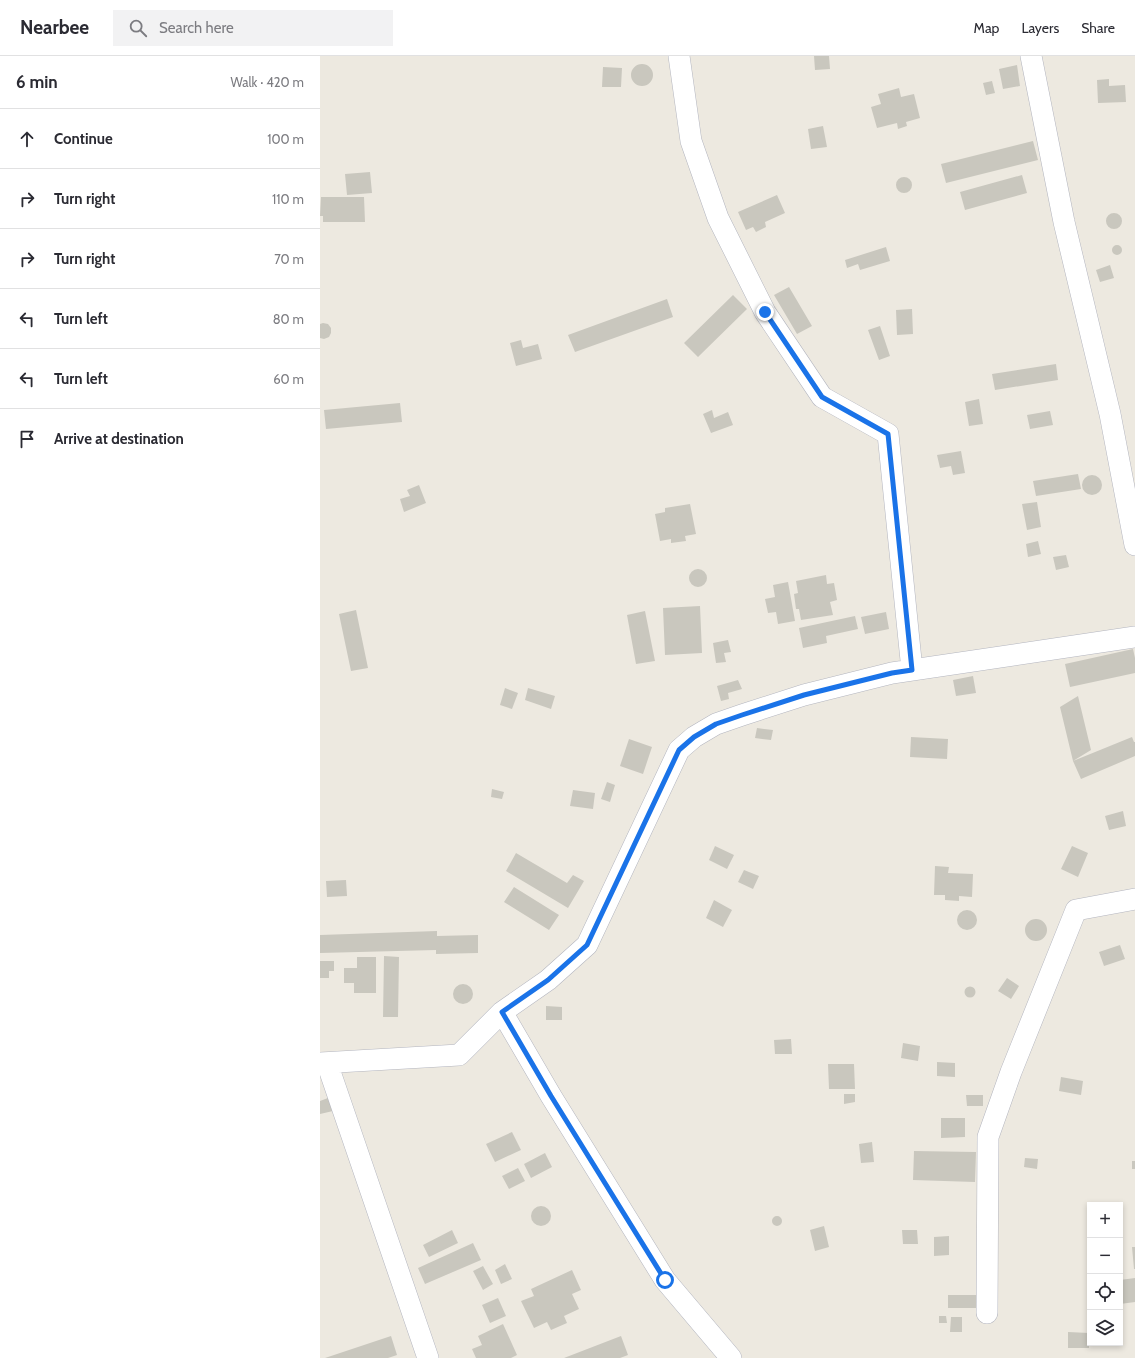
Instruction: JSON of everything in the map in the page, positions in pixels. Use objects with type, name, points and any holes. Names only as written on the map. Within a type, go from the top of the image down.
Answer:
[{"type":"street","points":[[680,56],[691,141],[718,218],[765,312],[822,397],[888,434],[912,670]]},
{"type":"street","points":[[1031,56],[1064,222],[1110,414],[1135,545]]},
{"type":"street","points":[[428,1358],[323,1063],[459,1055],[502,1012],[548,980],[587,945],[679,750],[694,737],[716,724],[797,697],[892,673],[1135,637]]},
{"type":"street","points":[[987,1313],[988,1137],[1011,1072],[1076,910],[1135,899]]},
{"type":"street","points":[[502,1012],[551,1096],[665,1280],[731,1358]]},
{"type":"building","points":[[814,56],[829,56],[830,69],[815,70]]},
{"type":"building","points":[[642,64],[650,67],[653,75],[650,83],[642,86],[634,83],[631,75],[634,67]]},
{"type":"building","points":[[1017,65],[1020,86],[1003,89],[999,69]]},
{"type":"building","points":[[603,67],[622,68],[621,87],[602,87]]},
{"type":"building","points":[[1109,79],[1109,86],[1125,85],[1126,102],[1098,103],[1097,80]]},
{"type":"building","points":[[992,81],[995,93],[986,95],[983,83]]},
{"type":"building","points":[[899,88],[901,97],[914,94],[920,118],[906,122],[907,126],[898,129],[897,123],[877,128],[871,107],[881,104],[878,94]]},
{"type":"building","points":[[823,126],[827,147],[811,149],[808,129]]},
{"type":"building","points":[[1033,141],[1038,160],[946,183],[941,164]]},
{"type":"building","points":[[370,172],[372,193],[347,195],[345,174]]},
{"type":"building","points":[[1022,175],[1027,193],[965,210],[960,192]]},
{"type":"building","points":[[904,177],[910,179],[912,185],[910,191],[904,193],[898,191],[896,185],[898,179]]},
{"type":"building","points":[[777,195],[785,213],[765,222],[766,227],[756,232],[753,227],[746,230],[738,212]]},
{"type":"building","points":[[321,197],[364,197],[365,222],[323,222],[323,216],[320,216]]},
{"type":"building","points":[[1111,213],[1117,213],[1122,218],[1120,227],[1117,229],[1111,229],[1106,224],[1106,218]]},
{"type":"building","points":[[1115,245],[1119,245],[1121,246],[1121,254],[1115,255],[1112,252],[1112,248]]},
{"type":"building","points":[[886,247],[890,261],[860,270],[858,264],[847,268],[845,260]]},
{"type":"building","points":[[1110,265],[1114,278],[1100,282],[1096,270]]},
{"type":"building","points":[[789,287],[812,326],[797,334],[774,295]]},
{"type":"building","points":[[733,295],[747,309],[698,357],[684,343]]},
{"type":"building","points":[[667,299],[673,317],[575,352],[568,335]]},
{"type":"building","points":[[912,309],[913,334],[897,335],[896,310]]},
{"type":"building","points":[[320,324],[328,324],[331,328],[329,337],[324,339],[320,338]]},
{"type":"building","points":[[880,326],[890,356],[879,360],[868,330]]},
{"type":"building","points":[[521,340],[523,348],[538,344],[542,359],[516,366],[510,343]]},
{"type":"building","points":[[1056,364],[1058,380],[995,390],[992,374]]},
{"type":"building","points":[[979,399],[983,424],[969,426],[965,402]]},
{"type":"building","points":[[400,403],[402,422],[326,429],[324,410]]},
{"type":"building","points":[[712,410],[714,418],[728,412],[733,425],[711,433],[703,414]]},
{"type":"building","points":[[1050,411],[1053,425],[1030,429],[1027,415]]},
{"type":"building","points":[[961,451],[965,473],[953,475],[951,466],[940,468],[937,455]]},
{"type":"building","points":[[1078,474],[1081,489],[1036,496],[1033,481]]},
{"type":"building","points":[[1092,475],[1099,478],[1102,485],[1099,492],[1092,495],[1085,492],[1082,485],[1085,478]]},
{"type":"building","points":[[419,485],[426,503],[404,512],[400,499],[410,496],[407,490]]},
{"type":"building","points":[[1037,502],[1041,527],[1027,530],[1022,504]]},
{"type":"building","points":[[690,504],[696,534],[685,536],[686,541],[671,543],[671,539],[660,541],[655,514],[665,512],[665,508]]},
{"type":"building","points":[[1038,541],[1041,554],[1028,557],[1026,544]]},
{"type":"building","points":[[1066,555],[1069,567],[1056,570],[1053,557]]},
{"type":"building","points":[[694,569],[702,569],[707,574],[705,585],[702,587],[694,587],[689,582],[689,574]]},
{"type":"building","points":[[826,575],[827,584],[834,583],[837,600],[830,602],[833,615],[801,620],[799,609],[796,609],[794,594],[798,593],[796,581]]},
{"type":"building","points":[[788,582],[795,621],[778,624],[776,612],[768,613],[765,599],[775,597],[773,585]]},
{"type":"building","points":[[700,606],[702,653],[665,655],[663,608]]},
{"type":"building","points":[[356,610],[368,668],[351,671],[339,614]]},
{"type":"building","points":[[645,611],[655,661],[636,664],[627,615]]},
{"type":"building","points":[[886,612],[889,629],[865,634],[861,617]]},
{"type":"building","points":[[855,616],[858,629],[826,636],[827,643],[803,648],[799,628]]},
{"type":"building","points":[[728,640],[731,652],[724,653],[726,662],[716,663],[713,643]]},
{"type":"building","points":[[1133,649],[1135,658],[1135,673],[1070,687],[1065,664]]},
{"type":"building","points":[[973,676],[976,693],[956,696],[953,680]]},
{"type":"building","points":[[738,680],[742,689],[728,693],[729,699],[721,701],[717,686]]},
{"type":"building","points":[[505,688],[518,693],[512,709],[500,705]]},
{"type":"building","points":[[528,688],[555,696],[551,709],[525,700]]},
{"type":"building","points":[[1078,696],[1091,750],[1073,761],[1060,707]]},
{"type":"building","points":[[757,728],[773,730],[771,740],[755,738]]},
{"type":"building","points":[[911,737],[948,739],[947,759],[910,757]]},
{"type":"building","points":[[1132,737],[1135,742],[1135,756],[1081,779],[1073,761]]},
{"type":"building","points":[[629,739],[652,747],[643,774],[620,766]]},
{"type":"building","points":[[607,782],[615,785],[610,802],[601,799]]},
{"type":"building","points":[[492,789],[504,792],[502,799],[491,797]]},
{"type":"building","points":[[573,790],[595,793],[593,809],[570,806]]},
{"type":"building","points":[[1123,811],[1126,826],[1109,830],[1105,816]]},
{"type":"building","points":[[715,846],[734,855],[727,869],[709,860]]},
{"type":"building","points":[[1072,846],[1088,853],[1078,877],[1061,869]]},
{"type":"building","points":[[516,853],[567,883],[573,875],[584,881],[568,908],[506,871]]},
{"type":"building","points":[[935,866],[949,867],[948,873],[973,874],[972,897],[959,896],[959,901],[945,900],[945,895],[934,895]]},
{"type":"building","points":[[744,870],[759,876],[753,889],[738,882]]},
{"type":"building","points":[[346,880],[347,896],[327,897],[326,881]]},
{"type":"building","points":[[514,887],[559,915],[549,930],[504,902]]},
{"type":"building","points":[[714,900],[732,910],[723,927],[706,918]]},
{"type":"building","points":[[967,910],[974,913],[977,920],[974,927],[967,930],[960,927],[957,920],[960,913]]},
{"type":"building","points":[[1036,919],[1044,922],[1047,930],[1044,938],[1036,941],[1028,938],[1025,930],[1028,922]]},
{"type":"building","points":[[437,931],[437,936],[478,935],[478,953],[436,954],[436,950],[320,953],[320,935]]},
{"type":"building","points":[[1120,945],[1125,959],[1104,966],[1099,952]]},
{"type":"building","points":[[384,956],[399,957],[398,1017],[383,1017]]},
{"type":"building","points":[[357,957],[376,957],[376,993],[354,993],[354,983],[344,983],[344,968],[357,968]]},
{"type":"building","points":[[320,961],[334,961],[334,971],[329,971],[329,978],[320,978]]},
{"type":"building","points":[[1007,978],[1019,986],[1011,999],[998,991]]},
{"type":"building","points":[[463,984],[470,987],[473,994],[470,1001],[463,1004],[456,1001],[453,994],[456,987]]},
{"type":"building","points":[[968,987],[972,987],[974,988],[974,996],[968,997],[965,994],[965,990]]},
{"type":"building","points":[[546,1006],[562,1007],[562,1020],[546,1020]]},
{"type":"building","points":[[791,1039],[792,1054],[775,1054],[774,1040]]},
{"type":"building","points":[[903,1043],[920,1046],[918,1061],[901,1058]]},
{"type":"building","points":[[937,1062],[955,1063],[955,1077],[937,1076]]},
{"type":"building","points":[[828,1064],[854,1064],[855,1089],[829,1089]]},
{"type":"building","points":[[1061,1077],[1083,1081],[1081,1095],[1059,1091]]},
{"type":"building","points":[[844,1094],[855,1094],[855,1102],[844,1104]]},
{"type":"building","points":[[966,1095],[983,1095],[983,1106],[967,1106]]},
{"type":"building","points":[[328,1098],[333,1111],[320,1114],[320,1101]]},
{"type":"building","points":[[941,1118],[965,1118],[965,1137],[941,1138]]},
{"type":"building","points":[[512,1132],[521,1150],[495,1162],[486,1144]]},
{"type":"building","points":[[872,1142],[874,1162],[861,1163],[859,1144]]},
{"type":"building","points":[[914,1151],[976,1152],[975,1182],[913,1180]]},
{"type":"building","points":[[545,1153],[552,1167],[531,1178],[524,1164]]},
{"type":"building","points":[[1025,1158],[1038,1159],[1037,1169],[1024,1167]]},
{"type":"building","points":[[1132,1161],[1135,1161],[1135,1169],[1132,1169]]},
{"type":"building","points":[[518,1168],[525,1181],[509,1189],[502,1176]]},
{"type":"building","points":[[541,1206],[548,1209],[551,1216],[548,1223],[541,1226],[534,1223],[531,1216],[534,1209]]},
{"type":"building","points":[[775,1216],[779,1216],[781,1217],[781,1225],[775,1226],[772,1223],[772,1219]]},
{"type":"building","points":[[824,1226],[829,1247],[815,1251],[810,1230]]},
{"type":"building","points":[[452,1230],[458,1243],[429,1257],[423,1245]]},
{"type":"building","points":[[902,1230],[917,1230],[918,1244],[903,1244]]},
{"type":"building","points":[[949,1236],[949,1255],[934,1256],[934,1237]]},
{"type":"building","points":[[473,1243],[481,1260],[425,1284],[418,1268]]},
{"type":"building","points":[[1132,1247],[1135,1247],[1135,1269],[1134,1269]]},
{"type":"building","points":[[505,1264],[512,1279],[501,1284],[495,1270]]},
{"type":"building","points":[[483,1266],[493,1284],[483,1290],[473,1271]]},
{"type":"building","points":[[572,1270],[581,1290],[572,1294],[579,1309],[564,1316],[567,1323],[551,1330],[547,1322],[534,1328],[521,1301],[534,1296],[531,1289]]},
{"type":"building","points":[[1135,1278],[1135,1302],[1123,1304],[1123,1280]]},
{"type":"building","points":[[948,1295],[980,1295],[980,1308],[948,1308]]},
{"type":"building","points":[[498,1298],[506,1316],[490,1323],[482,1305]]},
{"type":"building","points":[[939,1316],[946,1316],[947,1323],[939,1323]]},
{"type":"building","points":[[951,1317],[962,1317],[962,1332],[950,1332]]},
{"type":"building","points":[[503,1324],[517,1355],[511,1358],[476,1358],[472,1349],[482,1345],[478,1336]]},
{"type":"building","points":[[1068,1332],[1087,1333],[1087,1346],[1089,1346],[1089,1348],[1068,1348]]},
{"type":"building","points":[[391,1336],[397,1355],[388,1358],[325,1358]]},
{"type":"building","points":[[621,1336],[628,1355],[620,1358],[564,1358]]},
{"type":"route","points":[[665,1280],[551,1096],[502,1012],[548,980],[587,945],[679,750],[694,737],[716,724],[804,695],[892,673],[912,670],[888,434],[822,397],[765,312]]}]
